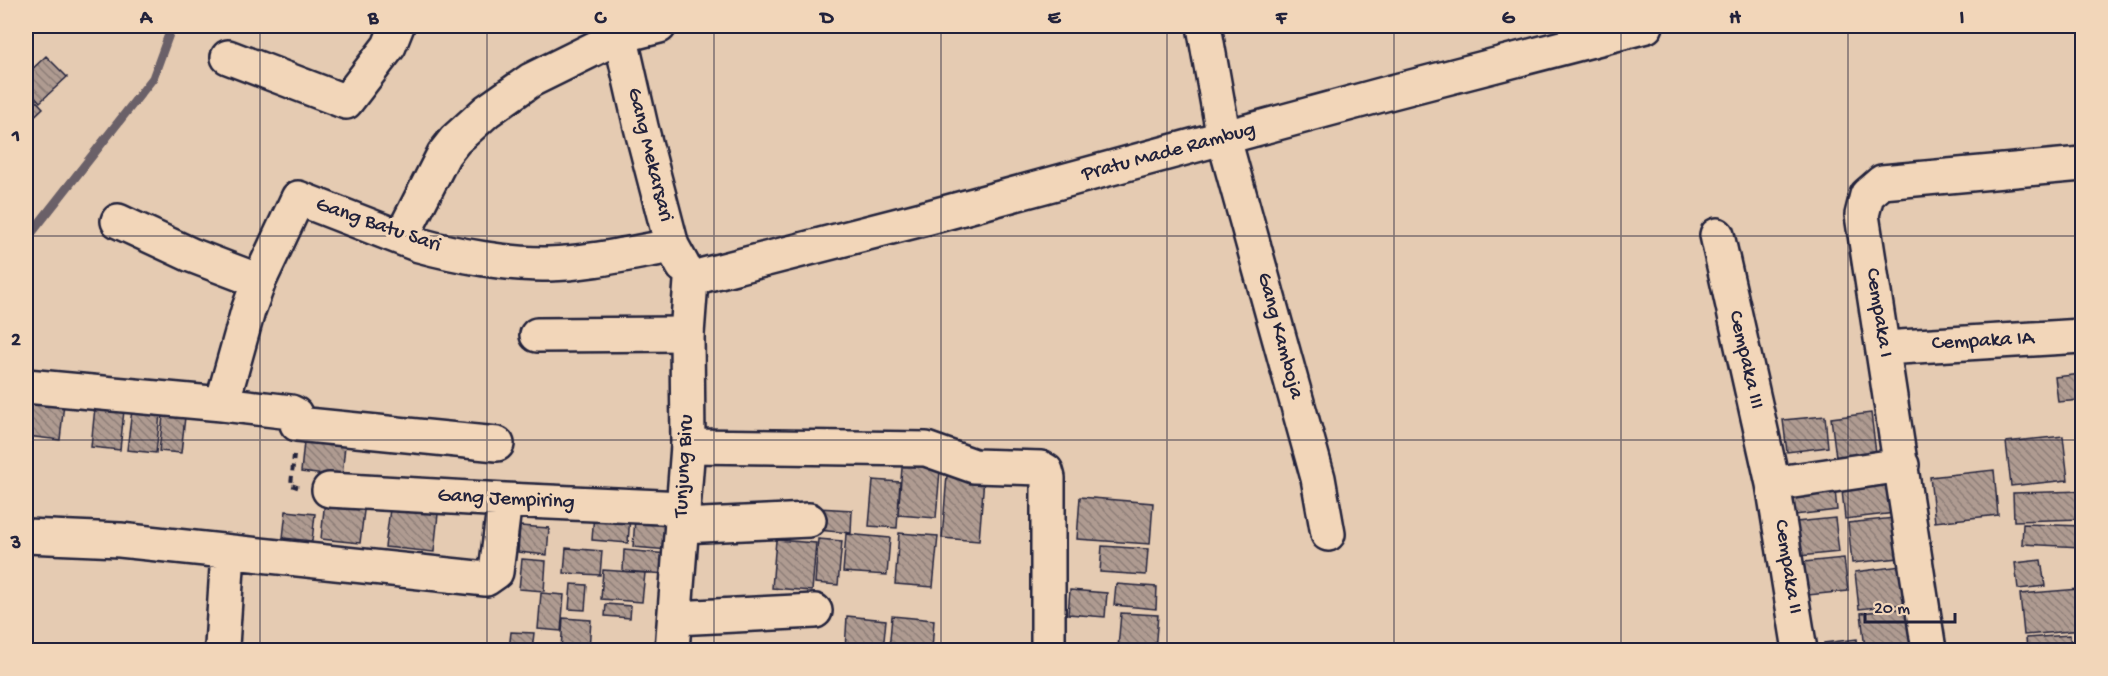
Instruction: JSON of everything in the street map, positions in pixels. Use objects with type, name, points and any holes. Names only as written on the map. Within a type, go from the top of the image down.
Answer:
[{"type":"street","points":[[228,57],[346,102],[389,46],[397,26]]},
{"type":"street","points":[[402,236],[433,174],[455,140],[487,111],[531,80],[619,31],[659,26]]},
{"type":"street","name":"Gang Kamboja","points":[[1204,26],[1224,139],[1315,468],[1328,534]]},
{"type":"street","name":"Pratu Made Rambug","points":[[691,281],[1403,89],[1647,26]]},
{"type":"street","name":"Gang Mekarsari","points":[[619,31],[672,246],[691,281]]},
{"type":"street","name":"Cempaka I","points":[[1929,651],[1862,215],[1867,195],[1882,182],[2082,164]]},
{"type":"street","name":"Gang Batu Sari","points":[[259,281],[298,198],[402,236],[419,245],[529,264],[573,262],[672,246]]},
{"type":"street","points":[[118,221],[191,255],[259,281],[248,311],[222,404]]},
{"type":"street","name":"Cempaka III","points":[[1717,235],[1773,484]]},
{"type":"street","name":"Tunjung Biru","points":[[672,651],[688,446],[687,334],[691,281]]},
{"type":"street","points":[[537,335],[687,334]]},
{"type":"street","name":"Cempaka IA","points":[[1883,348],[2082,336]]},
{"type":"street","points":[[26,386],[291,412],[295,414],[297,424],[497,444]]},
{"type":"street","points":[[688,446],[926,449],[974,466],[1041,468],[1046,471],[1048,478],[1048,651]]},
{"type":"street","points":[[1773,484],[1902,465]]},
{"type":"street","name":"Cempaka II","points":[[1773,484],[1800,651]]},
{"type":"street","name":"Gang Jempiring","points":[[329,490],[505,500],[683,517],[809,520]]},
{"type":"street","points":[[26,536],[120,540],[486,579],[496,572],[505,500]]},
{"type":"street","points":[[222,646],[228,552]]},
{"type":"street","points":[[675,618],[815,611]]},
{"type":"path","points":[[297,424],[291,485],[294,488],[329,490]]},
{"type":"building","points":[[46,56],[67,77],[40,102],[26,86],[26,75]]},
{"type":"building","points":[[26,90],[43,108],[26,124]]},
{"type":"building","points":[[2082,374],[2082,400],[2058,402],[2055,377]]},
{"type":"building","points":[[32,390],[65,394],[60,440],[27,436]]},
{"type":"building","points":[[96,397],[125,400],[120,450],[91,447]]},
{"type":"building","points":[[133,402],[161,405],[156,453],[127,450]]},
{"type":"building","points":[[164,407],[186,408],[181,453],[159,451]]},
{"type":"building","points":[[1871,413],[1876,453],[1836,457],[1831,418]]},
{"type":"building","points":[[1825,416],[1828,447],[1787,452],[1783,420]]},
{"type":"building","points":[[305,431],[346,435],[342,477],[301,472]]},
{"type":"building","points":[[2063,436],[2068,480],[2011,486],[2006,442]]},
{"type":"building","points":[[903,456],[941,459],[936,518],[898,515]]},
{"type":"building","points":[[1994,470],[1998,515],[1935,522],[1930,477]]},
{"type":"building","points":[[947,475],[984,478],[979,541],[942,538]]},
{"type":"building","points":[[1891,475],[1895,513],[1845,519],[1841,481]]},
{"type":"building","points":[[873,480],[900,482],[897,528],[869,526]]},
{"type":"building","points":[[1834,480],[1837,510],[1795,515],[1792,485]]},
{"type":"building","points":[[2082,491],[2082,519],[2014,521],[2013,493]]},
{"type":"building","points":[[1080,497],[1153,503],[1150,544],[1077,539]]},
{"type":"building","points":[[325,499],[365,503],[360,543],[321,539]]},
{"type":"building","points":[[818,508],[852,510],[851,533],[817,530]]},
{"type":"building","points":[[390,509],[438,514],[434,552],[385,547]]},
{"type":"building","points":[[286,511],[315,514],[312,541],[283,538]]},
{"type":"building","points":[[594,513],[630,516],[628,543],[592,540]]},
{"type":"building","points":[[635,518],[671,521],[669,550],[633,547]]},
{"type":"building","points":[[1835,518],[1839,552],[1800,556],[1796,522]]},
{"type":"building","points":[[1894,518],[1899,558],[1852,563],[1848,523]]},
{"type":"building","points":[[2023,524],[2082,526],[2082,547],[2022,544]]},
{"type":"building","points":[[520,526],[549,528],[547,555],[518,552]]},
{"type":"building","points":[[899,533],[938,536],[933,587],[895,584]]},
{"type":"building","points":[[846,534],[890,538],[887,575],[843,572]]},
{"type":"building","points":[[818,539],[842,541],[838,585],[815,583]]},
{"type":"building","points":[[776,540],[816,543],[812,591],[772,588]]},
{"type":"building","points":[[1102,546],[1148,549],[1146,575],[1100,572]]},
{"type":"building","points":[[566,548],[602,551],[600,575],[564,573]]},
{"type":"building","points":[[624,550],[668,554],[667,574],[623,571]]},
{"type":"building","points":[[1844,558],[1848,591],[1808,595],[1804,562]]},
{"type":"building","points":[[522,559],[546,561],[544,591],[519,589]]},
{"type":"building","points":[[2041,560],[2045,586],[2018,589],[2015,563]]},
{"type":"building","points":[[1901,566],[1905,604],[1859,609],[1855,572]]},
{"type":"building","points":[[603,570],[645,573],[642,602],[601,599]]},
{"type":"building","points":[[571,584],[587,585],[585,610],[569,609]]},
{"type":"building","points":[[1116,584],[1157,587],[1156,609],[1114,605]]},
{"type":"building","points":[[2079,589],[2082,630],[2024,635],[2020,594]]},
{"type":"building","points":[[1070,590],[1107,593],[1105,617],[1068,614]]},
{"type":"building","points":[[541,593],[564,595],[561,631],[538,629]]},
{"type":"building","points":[[606,604],[631,606],[630,618],[605,616]]},
{"type":"building","points":[[1906,608],[1910,644],[1865,649],[1861,613]]},
{"type":"building","points":[[1121,613],[1158,615],[1155,650],[1118,648]]},
{"type":"building","points":[[847,616],[886,620],[883,650],[845,650]]},
{"type":"building","points":[[892,616],[934,620],[932,650],[889,650]]},
{"type":"building","points":[[563,618],[591,620],[589,650],[561,650]]},
{"type":"building","points":[[511,632],[534,633],[532,650],[509,650]]},
{"type":"building","points":[[2070,635],[2071,650],[2027,650],[2026,638]]},
{"type":"building","points":[[1857,639],[1858,650],[1825,650],[1824,643]]},
{"type":"waterway","points":[[26,240],[153,78],[172,26]]}]
